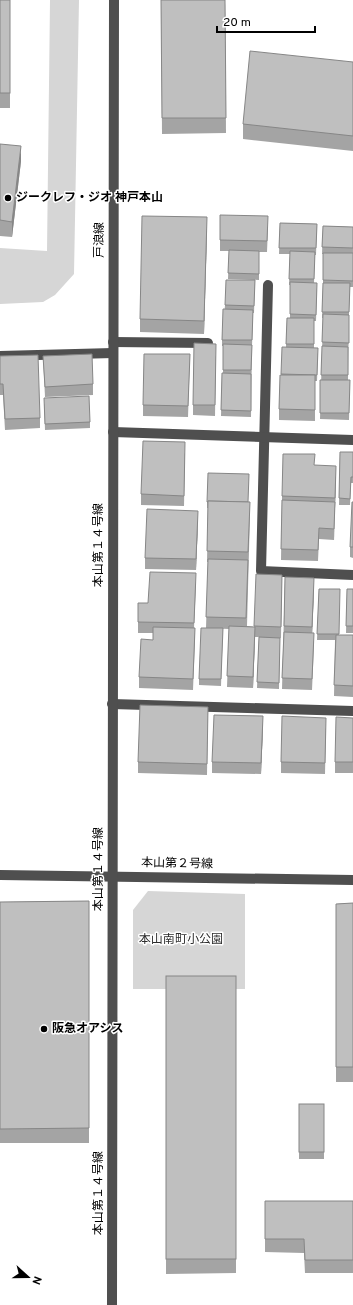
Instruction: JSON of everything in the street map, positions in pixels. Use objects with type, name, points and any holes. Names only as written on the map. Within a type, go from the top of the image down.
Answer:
[{"type":"street","name":"戸浪線","points":[[113,432],[114,0]]},
{"type":"street","points":[[268,285],[261,571],[353,575]]},
{"type":"street","points":[[113,342],[208,343]]},
{"type":"street","points":[[0,356],[113,353]]},
{"type":"street","points":[[113,432],[353,440]]},
{"type":"street","name":"本山第１４号線","points":[[112,1305],[113,432]]},
{"type":"street","points":[[112,704],[353,711]]},
{"type":"street","name":"本山第２号線","points":[[0,875],[353,880]]},
{"type":"green space","points":[[50,0],[79,0],[74,274],[55,295],[43,302],[0,304],[0,248],[47,251]]},
{"type":"green space","name":"本山南町小公園","points":[[148,891],[245,894],[245,989],[133,989],[133,910]]},
{"type":"building","points":[[0,0],[10,0],[10,93],[0,93]]},
{"type":"building","points":[[161,0],[225,0],[226,118],[162,118]]},
{"type":"building","points":[[250,51],[353,62],[353,136],[243,124]]},
{"type":"building","name":"ジークレフ・ジオ 神戸本山","points":[[0,144],[21,146],[12,222],[0,220]]},
{"type":"building","points":[[220,215],[268,216],[267,241],[220,240]]},
{"type":"building","points":[[142,216],[207,217],[204,321],[140,319]]},
{"type":"building","points":[[280,223],[317,224],[316,248],[279,248]]},
{"type":"building","points":[[323,226],[353,227],[353,248],[322,247]]},
{"type":"building","points":[[229,250],[259,251],[259,274],[228,273]]},
{"type":"building","points":[[290,251],[315,252],[314,279],[289,279]]},
{"type":"building","points":[[323,253],[353,253],[353,281],[323,280]]},
{"type":"building","points":[[226,280],[255,280],[254,306],[225,305]]},
{"type":"building","points":[[290,282],[317,283],[316,315],[290,314]]},
{"type":"building","points":[[323,283],[350,283],[349,312],[322,312]]},
{"type":"building","points":[[223,309],[253,310],[252,340],[222,340]]},
{"type":"building","points":[[323,314],[349,315],[349,343],[322,342]]},
{"type":"building","points":[[287,318],[314,318],[314,344],[286,344]]},
{"type":"building","points":[[194,343],[216,344],[215,405],[193,405]]},
{"type":"building","points":[[223,344],[252,345],[251,370],[223,370]]},
{"type":"building","points":[[322,346],[348,347],[348,375],[321,375]]},
{"type":"building","points":[[282,347],[318,348],[317,375],[281,374]]},
{"type":"building","points":[[92,354],[93,384],[45,387],[43,356]]},
{"type":"building","points":[[144,354],[190,354],[188,406],[143,405]]},
{"type":"building","points":[[38,355],[40,418],[5,419],[3,384],[0,384],[0,356]]},
{"type":"building","points":[[222,373],[251,374],[251,411],[221,410]]},
{"type":"building","points":[[280,375],[315,375],[315,410],[279,409]]},
{"type":"building","points":[[320,380],[350,380],[349,413],[320,413]]},
{"type":"building","points":[[89,396],[90,422],[45,424],[44,398]]},
{"type":"building","points":[[143,441],[185,442],[184,496],[141,494]]},
{"type":"building","points":[[340,452],[353,452],[353,477],[351,477],[350,499],[339,498]]},
{"type":"building","points":[[283,454],[315,454],[314,465],[336,466],[335,498],[282,496]]},
{"type":"building","points":[[208,473],[249,474],[248,502],[207,502]]},
{"type":"building","points":[[282,500],[335,502],[334,529],[319,528],[318,550],[281,549]]},
{"type":"building","points":[[208,501],[250,502],[248,552],[207,551]]},
{"type":"building","points":[[352,502],[353,547],[350,547]]},
{"type":"building","points":[[147,509],[198,511],[196,559],[145,558]]},
{"type":"building","points":[[208,559],[248,560],[246,618],[206,617]]},
{"type":"building","points":[[150,572],[196,573],[194,623],[138,622],[138,603],[148,603]]},
{"type":"building","points":[[256,574],[282,575],[281,627],[254,626]]},
{"type":"building","points":[[285,577],[314,578],[312,627],[284,626]]},
{"type":"building","points":[[319,589],[340,589],[339,634],[317,634]]},
{"type":"building","points":[[347,589],[353,589],[353,626],[346,626]]},
{"type":"building","points":[[229,626],[255,627],[253,677],[227,676]]},
{"type":"building","points":[[153,627],[195,628],[193,679],[139,677],[141,639],[153,640]]},
{"type":"building","points":[[201,628],[223,628],[221,679],[199,679]]},
{"type":"building","points":[[284,632],[314,633],[312,679],[282,678]]},
{"type":"building","points":[[336,635],[353,635],[353,686],[334,685]]},
{"type":"building","points":[[259,637],[280,638],[279,683],[257,682]]},
{"type":"building","points":[[140,705],[208,707],[207,764],[138,762]]},
{"type":"building","points":[[214,715],[263,716],[261,763],[212,762]]},
{"type":"building","points":[[282,716],[326,718],[325,763],[281,762]]},
{"type":"building","points":[[336,717],[353,718],[353,762],[335,762]]},
{"type":"building","name":"阪急オアシス","points":[[89,901],[89,1128],[0,1129],[0,902]]},
{"type":"building","points":[[353,903],[353,1067],[336,1067],[336,904]]},
{"type":"building","points":[[166,976],[236,976],[236,1259],[166,1259]]},
{"type":"building","points":[[299,1104],[324,1104],[324,1152],[299,1152]]},
{"type":"building","points":[[265,1201],[353,1201],[353,1260],[305,1260],[304,1239],[265,1239]]},
{"type":"place","name":"ジークレフ・ジオ 神戸本山","points":[[8,198]]},
{"type":"place","name":"阪急オアシス","points":[[44,1029]]}]
